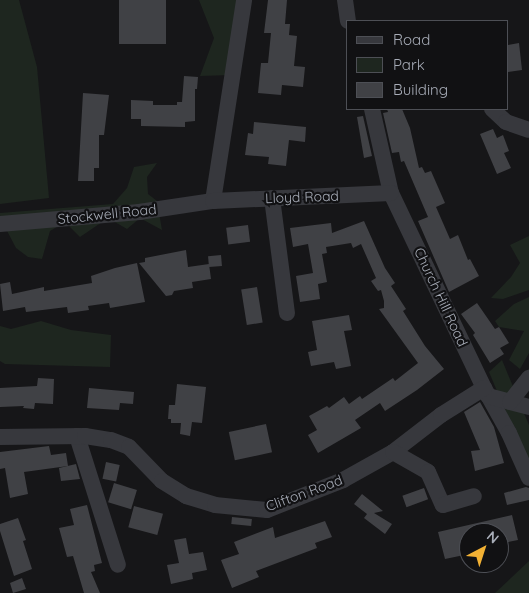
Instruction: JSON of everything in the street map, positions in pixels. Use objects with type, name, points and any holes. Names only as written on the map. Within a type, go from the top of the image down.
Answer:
[{"type":"street","points":[[213,201],[244,0]]},
{"type":"street","points":[[344,0],[348,20]]},
{"type":"street","name":"Church Hill Road","points":[[372,110],[392,193],[529,478]]},
{"type":"street","points":[[493,110],[506,122],[529,130]]},
{"type":"street","name":"Lloyd Road","points":[[213,201],[392,193]]},
{"type":"street","points":[[272,198],[287,313]]},
{"type":"street","name":"Stockwell Road","points":[[0,224],[139,212],[213,201]]},
{"type":"street","points":[[510,402],[529,378]]},
{"type":"street","points":[[486,392],[510,402],[529,407]]},
{"type":"street","name":"Clifton Road","points":[[0,438],[77,436],[111,440],[130,447],[162,481],[186,496],[215,505],[267,510],[343,480],[393,452],[441,415],[486,392]]},
{"type":"street","points":[[77,436],[118,566]]},
{"type":"street","points":[[393,452],[428,472],[443,504],[474,496]]},
{"type":"green space","points":[[0,0],[19,0],[37,67],[49,198],[0,204]]},
{"type":"green space","points":[[199,0],[243,0],[231,75],[200,76],[214,38]]},
{"type":"green space","points":[[157,163],[147,177],[148,194],[157,201],[162,230],[140,218],[127,229],[108,218],[80,237],[65,222],[50,231],[42,259],[28,257],[16,248],[6,229],[0,231],[0,213],[113,204],[127,188],[134,167]]},
{"type":"green space","points":[[529,236],[529,290],[503,299],[491,298],[511,277],[520,263],[510,245]]},
{"type":"green space","points":[[529,297],[529,353],[520,369],[509,360],[524,331],[499,327],[495,321],[514,304]]},
{"type":"green space","points":[[41,321],[71,330],[111,335],[110,367],[5,364],[0,361],[0,326],[11,329]]},
{"type":"green space","points":[[502,360],[529,425],[529,467],[489,372]]},
{"type":"green space","points":[[529,561],[529,593],[495,593]]},
{"type":"building","points":[[119,0],[166,0],[166,44],[119,44]]},
{"type":"building","points":[[268,0],[287,0],[285,24],[290,24],[289,35],[297,36],[294,66],[305,67],[303,87],[282,85],[281,95],[258,93],[261,63],[268,63],[271,33],[264,33]]},
{"type":"building","points":[[519,43],[522,70],[509,72],[509,45]]},
{"type":"building","points":[[184,76],[198,77],[197,89],[195,89],[195,121],[185,122],[185,127],[141,126],[141,119],[131,119],[131,100],[153,101],[153,105],[177,105],[177,102],[182,102]]},
{"type":"building","points":[[83,93],[109,95],[104,135],[99,135],[99,168],[94,168],[94,181],[78,181]]},
{"type":"building","points":[[387,110],[402,110],[410,128],[419,168],[422,167],[425,173],[431,171],[445,203],[436,207],[450,239],[458,235],[468,260],[470,259],[479,276],[449,292],[418,221],[428,217],[404,161],[401,162],[399,152],[392,153],[383,113],[388,112]]},
{"type":"building","points":[[363,116],[372,156],[364,158],[357,117]]},
{"type":"building","points":[[254,122],[306,127],[305,142],[289,140],[286,166],[268,164],[269,157],[245,155],[248,133],[253,134]]},
{"type":"building","points":[[493,129],[497,138],[503,135],[509,151],[504,153],[511,168],[497,174],[480,134]]},
{"type":"building","points":[[364,221],[385,268],[395,283],[391,286],[406,309],[403,311],[425,346],[444,369],[385,411],[380,403],[355,420],[361,428],[318,453],[308,435],[317,430],[309,416],[327,406],[329,408],[344,397],[349,404],[360,396],[362,399],[393,378],[395,381],[418,363],[379,309],[384,308],[381,290],[378,291],[371,281],[376,278],[361,244],[353,248],[351,243],[326,247],[327,253],[322,254],[327,282],[318,284],[320,299],[300,302],[296,276],[313,273],[308,244],[293,247],[290,228],[331,223],[332,233]]},
{"type":"building","points":[[248,225],[250,242],[228,245],[226,228]]},
{"type":"building","points":[[186,250],[188,267],[209,264],[211,279],[192,282],[193,288],[174,291],[172,295],[166,296],[139,263],[145,262],[145,258]]},
{"type":"building","points":[[221,255],[222,266],[209,267],[208,256]]},
{"type":"building","points":[[137,263],[145,302],[110,308],[109,303],[88,306],[89,310],[68,313],[67,307],[26,312],[25,307],[3,311],[0,284],[10,282],[12,294],[44,287],[44,291],[92,283],[91,276]]},
{"type":"building","points":[[257,287],[263,323],[247,325],[241,290]]},
{"type":"building","points":[[477,303],[495,329],[499,327],[509,343],[500,348],[504,354],[490,363],[473,335],[475,333],[461,314]]},
{"type":"building","points":[[349,315],[352,330],[344,331],[351,366],[336,369],[334,362],[311,366],[308,352],[317,350],[312,321]]},
{"type":"building","points":[[38,378],[54,379],[53,404],[35,403],[34,409],[23,408],[24,406],[0,407],[0,388],[37,386]]},
{"type":"building","points":[[177,384],[206,387],[202,423],[192,422],[190,436],[180,434],[181,423],[171,423],[171,419],[168,419],[169,405],[175,405]]},
{"type":"building","points":[[89,388],[134,392],[133,404],[120,403],[119,410],[87,408]]},
{"type":"building","points":[[480,402],[494,427],[504,463],[475,471],[471,451],[480,450],[464,412]]},
{"type":"building","points":[[266,424],[272,452],[235,460],[229,432]]},
{"type":"building","points":[[49,446],[51,455],[66,453],[68,466],[24,472],[28,494],[10,498],[5,468],[0,469],[0,452]]},
{"type":"building","points":[[106,462],[120,465],[116,482],[102,479]]},
{"type":"building","points":[[76,464],[80,479],[61,481],[59,468]]},
{"type":"building","points":[[114,483],[137,490],[131,509],[108,502]]},
{"type":"building","points":[[526,487],[529,488],[529,500],[507,505],[504,493]]},
{"type":"building","points":[[424,488],[428,499],[406,507],[402,496]]},
{"type":"building","points":[[362,494],[383,511],[374,513],[392,524],[385,534],[364,518],[367,514],[354,504]]},
{"type":"building","points":[[87,505],[102,563],[94,565],[95,571],[91,572],[100,593],[84,593],[73,556],[67,557],[59,528],[74,525],[70,509]]},
{"type":"building","points":[[134,506],[163,514],[157,535],[128,527]]},
{"type":"building","points":[[512,515],[518,540],[509,542],[509,523],[477,523]]},
{"type":"building","points":[[232,517],[252,519],[251,526],[231,524]]},
{"type":"building","points":[[18,518],[26,540],[23,541],[32,569],[14,576],[0,531],[0,524]]},
{"type":"building","points":[[325,521],[332,537],[315,543],[317,548],[256,571],[259,577],[232,588],[221,560],[239,554],[234,542],[273,527],[275,538]]},
{"type":"building","points":[[459,527],[459,556],[445,559],[438,532]]},
{"type":"building","points":[[186,538],[189,554],[203,552],[207,570],[192,573],[193,579],[171,584],[167,565],[179,563],[174,540]]},
{"type":"building","points":[[22,578],[26,589],[13,593],[10,583]]}]
